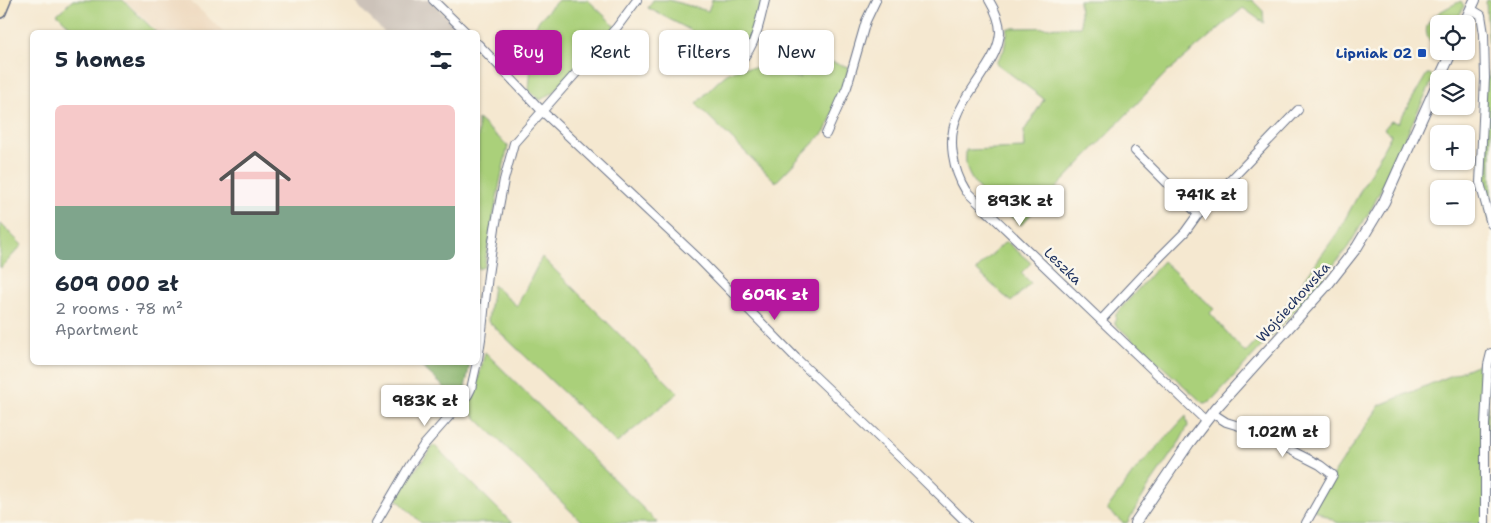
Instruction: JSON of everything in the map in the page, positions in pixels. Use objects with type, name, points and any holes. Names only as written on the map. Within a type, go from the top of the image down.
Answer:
[{"type":"main road","points":[[0,12],[6,0]]},
{"type":"street","points":[[433,0],[464,30]]},
{"type":"street","points":[[480,344],[488,275],[504,180],[514,143],[616,27],[636,0]]},
{"type":"street","points":[[749,52],[758,28],[765,0]]},
{"type":"street","points":[[826,134],[849,82],[866,21],[876,0]]},
{"type":"street","name":"Leszka","points":[[989,0],[998,17],[999,42],[994,55],[956,118],[953,151],[958,178],[966,191],[1101,320],[1209,417],[1265,436],[1320,465],[1333,475],[1306,523]]},
{"type":"street","points":[[1473,4],[1481,15],[1484,34],[1485,98],[1480,182],[1491,224]]},
{"type":"street","points":[[480,46],[542,112],[698,258],[796,358],[967,523]]},
{"type":"street","name":"Wojciechowska","points":[[1135,523],[1173,465],[1209,417],[1239,381],[1334,278],[1357,247],[1390,188],[1430,99]]},
{"type":"street","points":[[1101,320],[1185,232],[1198,214],[1298,110]]},
{"type":"street","points":[[1135,151],[1198,214]]},
{"type":"street","points":[[1485,523],[1485,425],[1488,365],[1491,353]]},
{"type":"street","points":[[376,523],[423,446],[468,394],[476,365]]},
{"type":"shaded area","points":[[125,0],[189,0],[222,30],[156,30]]},
{"type":"shaded area","points":[[354,0],[429,0],[460,30],[382,30]]},
{"type":"green space","points":[[73,0],[123,0],[154,30],[74,30],[57,14]]},
{"type":"green space","points":[[558,0],[588,0],[615,26],[612,30],[572,30],[572,71],[554,92],[540,100],[529,91],[530,75],[562,75],[562,30],[534,30],[540,19]]},
{"type":"green space","points":[[653,0],[669,0],[708,11],[712,0],[762,0],[749,42],[749,30],[690,30],[648,8]]},
{"type":"green space","points":[[1079,0],[1252,0],[1263,11],[1264,23],[1243,8],[1165,74],[1021,225],[976,186],[966,167],[966,150],[1025,148],[1024,131],[1044,99],[996,63],[1004,50],[1008,28],[1081,27]]},
{"type":"green space","points":[[1487,0],[1491,0],[1491,226],[1480,183],[1485,78],[1489,78],[1490,61]]},
{"type":"green space","points":[[1461,1],[1464,6],[1460,15],[1436,15]]},
{"type":"green space","points":[[1430,20],[1430,42],[1427,34]]},
{"type":"green space","points":[[834,63],[849,67],[843,93],[825,131],[776,182],[696,104],[726,75],[749,75],[749,68],[759,69],[759,75],[788,75],[800,78],[801,75],[834,75]]},
{"type":"green space","points":[[1427,74],[1430,74],[1430,85],[1373,206],[1348,247],[1311,293],[1210,402],[1203,403],[1115,324],[1116,314],[1163,261],[1214,309],[1210,313],[1245,353],[1277,318],[1338,232],[1391,135],[1384,129],[1391,121],[1398,123]]},
{"type":"green space","points":[[480,121],[508,146],[484,267],[480,268]]},
{"type":"green space","points":[[0,223],[22,245],[1,268],[0,267]]},
{"type":"green space","points":[[1006,241],[1031,263],[1021,273],[1031,283],[1011,302],[976,270]]},
{"type":"green space","points":[[542,257],[678,393],[617,443],[488,321],[493,285],[517,306]]},
{"type":"green space","points":[[485,352],[658,523],[583,523],[466,408],[475,392]]},
{"type":"green space","points":[[1479,364],[1488,365],[1486,523],[1338,523],[1313,509],[1333,475],[1380,405]]},
{"type":"green space","points":[[420,365],[470,365],[465,388],[459,401]]},
{"type":"green space","points":[[1186,416],[1188,426],[1180,441],[1149,486],[1127,523],[1123,523],[1107,509],[1133,473]]},
{"type":"green space","points":[[434,445],[512,523],[421,523],[397,499]]},
{"type":"place","name":"Lipniak 02","points":[[1422,53]]}]
